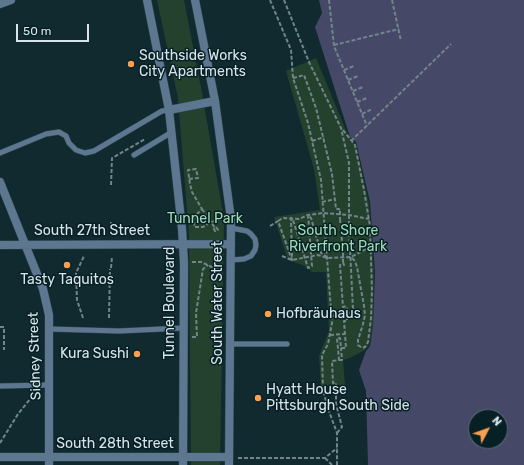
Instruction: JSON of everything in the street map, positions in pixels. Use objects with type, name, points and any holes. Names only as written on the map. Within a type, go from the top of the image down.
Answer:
[{"type":"street","points":[[0,4],[11,0]]},
{"type":"street","name":"Tunnel Boulevard","points":[[147,0],[169,110],[183,244],[183,461]]},
{"type":"street","name":"South Water Street","points":[[195,0],[215,101],[231,219],[230,344],[232,460]]},
{"type":"street","points":[[169,110],[215,101]]},
{"type":"street","name":"Sidney Street","points":[[0,182],[43,289],[48,315],[49,461]]},
{"type":"street","name":"South 27th Street","points":[[0,245],[231,244]]},
{"type":"street","name":"South 28th Street","points":[[0,457],[49,461],[232,460]]},
{"type":"lane","points":[[0,153],[46,134],[59,132],[66,136],[69,143],[76,150],[85,153],[94,151],[162,111],[169,110]]},
{"type":"lane","points":[[134,155],[172,132]]},
{"type":"lane","points":[[231,228],[247,231],[255,239],[256,245],[251,256],[244,259],[231,260]]},
{"type":"lane","points":[[49,329],[119,331],[184,328]]},
{"type":"lane","points":[[230,344],[287,344]]},
{"type":"lane","points":[[0,386],[49,385]]},
{"type":"path","points":[[270,0],[291,50],[293,78],[312,141],[320,180],[332,316],[328,344],[322,355],[323,389],[327,406],[337,433],[337,465]]},
{"type":"path","points":[[284,0],[310,62],[341,128],[354,145],[369,219],[371,247],[371,318],[368,342],[365,347],[362,348],[358,345],[358,340],[364,319],[364,306],[357,267],[351,257]]},
{"type":"path","points":[[328,0],[334,46],[367,126]]},
{"type":"path","points":[[392,0],[402,41]]},
{"type":"path","points":[[334,46],[399,29]]},
{"type":"path","points":[[352,141],[451,44]]},
{"type":"path","points":[[344,70],[354,66]]},
{"type":"path","points":[[293,78],[304,75],[316,108],[332,174],[336,209],[339,209],[340,211],[344,265],[340,265],[343,307],[346,306],[347,318],[347,321],[344,321],[346,348],[341,348]]},
{"type":"path","points":[[348,80],[358,76]]},
{"type":"path","points":[[353,92],[363,87]]},
{"type":"path","points":[[357,102],[367,98]]},
{"type":"path","points":[[362,114],[372,109]]},
{"type":"path","points":[[332,316],[350,314],[353,310],[349,215],[349,163],[341,128]]},
{"type":"path","points":[[312,141],[324,137]]},
{"type":"path","points":[[189,179],[198,178],[196,169],[188,170],[189,179],[192,192],[215,228]]},
{"type":"path","points":[[322,202],[335,199]]},
{"type":"path","points":[[202,209],[195,216],[192,227],[203,227],[211,222],[224,219]]},
{"type":"path","points":[[221,213],[224,219],[222,225]]},
{"type":"path","points":[[270,226],[283,218],[299,219],[308,215],[349,215],[369,219]]},
{"type":"path","points":[[291,218],[293,220],[308,268],[312,266],[310,257],[308,215]]},
{"type":"path","points":[[308,215],[311,218],[321,253],[327,258]]},
{"type":"path","points":[[291,218],[292,260]]},
{"type":"path","points":[[278,221],[292,260]]},
{"type":"path","points":[[111,222],[112,232]]},
{"type":"path","points":[[282,256],[292,260],[318,255],[327,258],[351,257],[371,247]]},
{"type":"path","points":[[83,318],[77,300],[76,273],[84,256]]},
{"type":"path","points":[[109,318],[110,268],[112,257]]},
{"type":"path","points":[[192,262],[201,262],[214,268],[224,269],[224,265]]},
{"type":"path","points":[[192,337],[197,337],[196,313],[203,269],[208,265]]},
{"type":"path","points":[[0,327],[4,327],[4,350]]},
{"type":"path","points":[[330,335],[345,334]]},
{"type":"path","points":[[337,433],[342,427],[336,404],[336,383],[333,383],[332,361],[342,360],[340,338],[337,338],[339,360]]},
{"type":"path","points":[[0,443],[18,414],[31,398],[37,394]]},
{"type":"path","points":[[232,460],[324,458],[337,448]]},
{"type":"path","points":[[324,458],[332,465]]},
{"type":"green space","name":"Tunnel Park","points":[[157,0],[184,0],[224,219],[220,465],[191,465],[189,235],[178,98]]},
{"type":"green space","name":"South Shore Riverfront Park","points":[[316,58],[347,133],[356,145],[369,204],[374,272],[373,326],[369,345],[365,350],[343,360],[345,385],[321,386],[319,356],[329,331],[326,272],[312,272],[305,266],[288,260],[274,217],[320,210],[314,169],[286,71]]},
{"type":"water","points":[[319,0],[524,0],[524,465],[368,465],[366,391],[359,370],[366,351],[370,346],[373,326],[375,272],[370,202],[356,142],[350,137],[315,27],[322,13]]},
{"type":"place","name":"Southside Works City Apartments","points":[[131,64]]},
{"type":"place","name":"Tasty Taquitos","points":[[67,265]]},
{"type":"place","name":"Hofbräuhaus","points":[[268,314]]},
{"type":"place","name":"Kura Sushi","points":[[137,354]]},
{"type":"place","name":"Hyatt House Pittsburgh South Side","points":[[258,398]]}]
